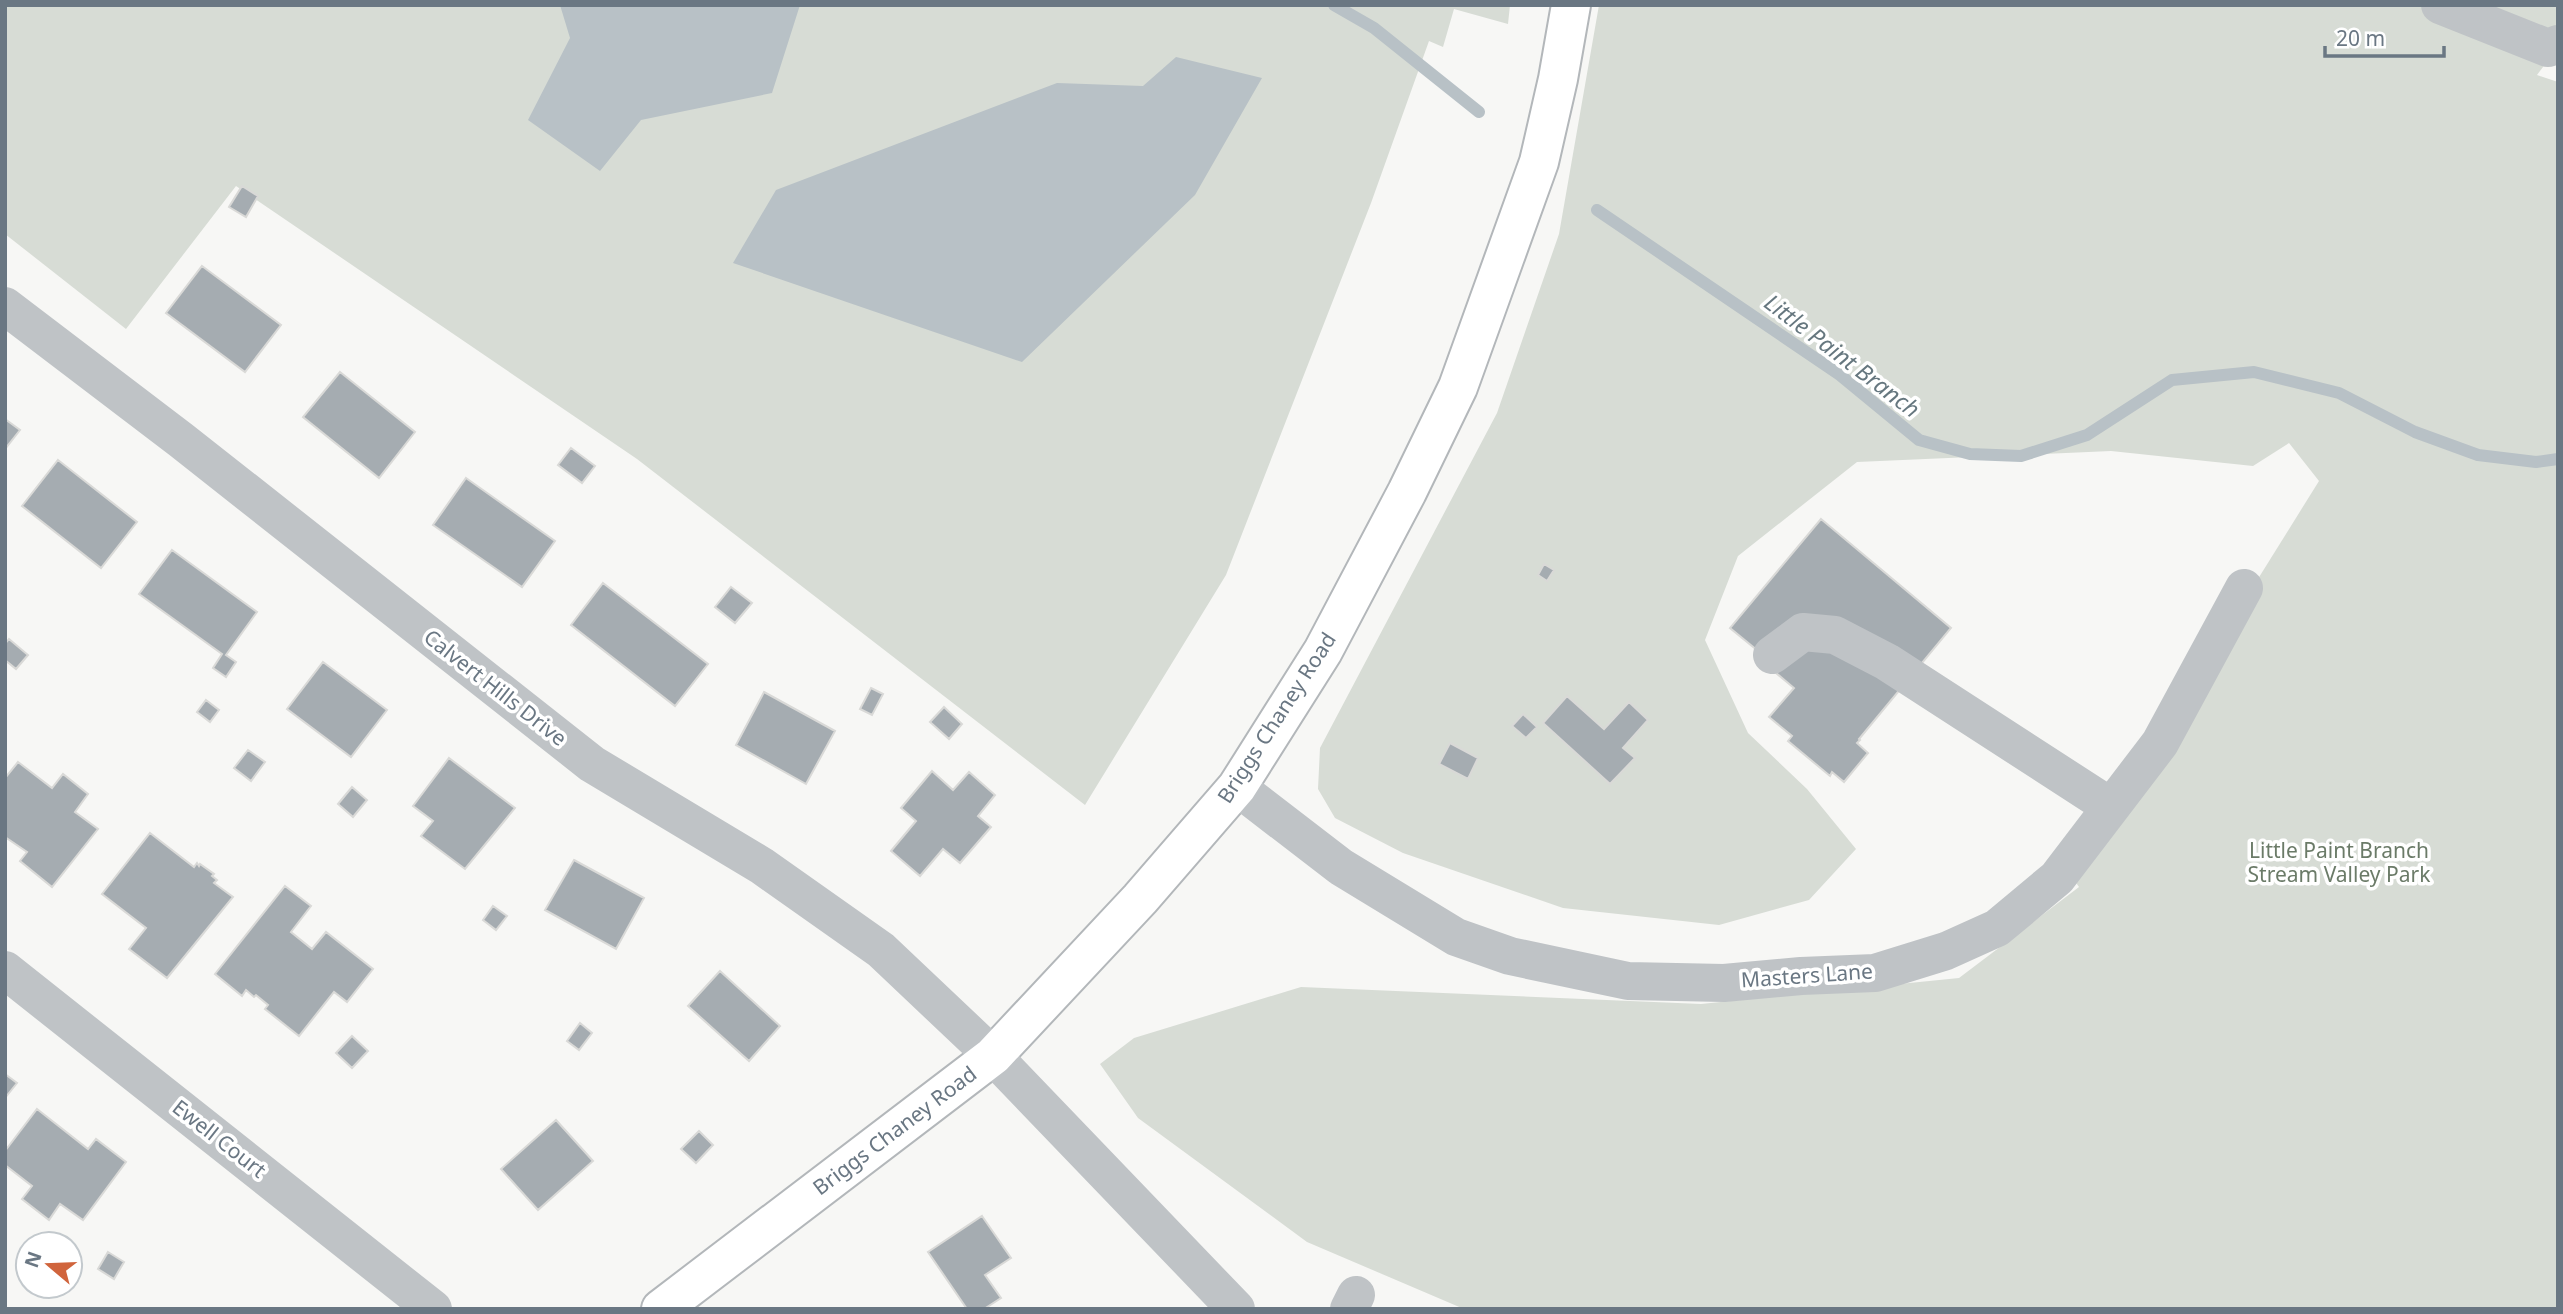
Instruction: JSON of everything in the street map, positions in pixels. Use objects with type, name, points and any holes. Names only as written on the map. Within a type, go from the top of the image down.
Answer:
[{"type":"main road","name":"Briggs Chaney Road","points":[[661,1309],[993,1056],[1140,899],[1237,787],[1323,651],[1407,492],[1458,387],[1539,162],[1571,5]]},
{"type":"street","points":[[2440,5],[2548,48],[2558,44]]},
{"type":"street","name":"Calvert Hills Drive","points":[[5,306],[181,440],[592,764],[762,866],[881,950],[993,1056],[1236,1309]]},
{"type":"street","name":"Masters Lane","points":[[1237,787],[1341,867],[1456,937],[1510,956],[1628,981],[1724,983],[1875,973],[1946,951],[1997,928],[2057,878],[2160,743],[2244,588]]},
{"type":"street","points":[[1772,655],[1803,632],[1835,635],[1887,663],[2111,807]]},
{"type":"street","name":"Ewell Court","points":[[5,970],[433,1309]]},
{"type":"green space","points":[[5,5],[1510,5],[1508,24],[1454,9],[1443,47],[1429,41],[1371,203],[1226,575],[1085,805],[637,459],[236,186],[126,329],[5,234]]},
{"type":"green space","name":"Little Paint Branch Stream Valley Park","points":[[1599,5],[2558,5],[2558,47],[2537,75],[2558,82],[2558,1309],[1464,1309],[1307,1242],[1138,1118],[1100,1064],[1134,1038],[1301,987],[1701,1004],[1959,978],[2079,887],[2072,877],[2319,481],[2289,443],[2253,466],[2111,451],[1857,462],[1738,556],[1705,640],[1748,733],[1807,789],[1856,849],[1809,900],[1719,925],[1563,908],[1403,853],[1335,818],[1318,789],[1320,748],[1497,413],[1559,234]]},
{"type":"shaded area","points":[[560,5],[800,5],[772,93],[641,120],[600,171],[528,120],[570,38]]},
{"type":"shaded area","points":[[1176,57],[1262,78],[1195,195],[1022,362],[733,263],[776,190],[1057,83],[1143,86]]},
{"type":"building","points":[[242,186],[258,196],[246,217],[229,207]]},
{"type":"building","points":[[202,266],[281,325],[245,372],[166,313]]},
{"type":"building","points":[[340,372],[415,432],[379,478],[303,417]]},
{"type":"building","points":[[5,419],[20,430],[5,449]]},
{"type":"building","points":[[571,448],[595,466],[582,483],[558,465]]},
{"type":"building","points":[[58,460],[137,522],[101,568],[22,506]]},
{"type":"building","points":[[466,478],[555,541],[522,587],[433,525]]},
{"type":"building","points":[[1821,519],[1951,628],[1859,739],[1857,743],[1868,753],[1844,782],[1832,772],[1830,776],[1788,741],[1792,736],[1769,717],[1794,688],[1770,668],[1774,664],[1730,628]]},
{"type":"building","points":[[172,550],[257,612],[226,655],[236,662],[226,677],[213,668],[222,654],[139,594]]},
{"type":"building","points":[[1544,564],[1554,570],[1547,581],[1538,575]]},
{"type":"building","points":[[603,583],[708,664],[675,706],[571,625]]},
{"type":"building","points":[[731,587],[752,603],[735,623],[715,607]]},
{"type":"building","points":[[9,639],[28,655],[16,669],[5,660],[5,644]]},
{"type":"building","points":[[323,662],[387,710],[351,757],[287,709]]},
{"type":"building","points":[[871,688],[883,694],[872,715],[860,709]]},
{"type":"building","points":[[764,692],[835,731],[806,784],[736,745]]},
{"type":"building","points":[[1567,696],[1604,729],[1629,702],[1648,720],[1623,748],[1635,758],[1610,784],[1543,723]]},
{"type":"building","points":[[206,700],[219,710],[210,722],[197,712]]},
{"type":"building","points":[[944,707],[962,724],[949,739],[930,722]]},
{"type":"building","points":[[1523,714],[1537,727],[1526,738],[1512,726]]},
{"type":"building","points":[[1450,743],[1478,758],[1468,779],[1439,764]]},
{"type":"building","points":[[248,750],[265,762],[251,781],[234,768]]},
{"type":"building","points":[[449,758],[515,808],[465,869],[421,836],[433,821],[413,806]]},
{"type":"building","points":[[18,762],[52,788],[63,774],[88,794],[75,812],[98,829],[52,887],[20,861],[27,852],[5,837],[5,778]]},
{"type":"building","points":[[932,771],[953,790],[969,772],[995,795],[978,816],[991,827],[960,863],[943,849],[920,876],[891,851],[916,821],[901,808]]},
{"type":"building","points":[[352,787],[367,800],[353,817],[338,804]]},
{"type":"building","points":[[150,833],[194,867],[197,863],[199,866],[200,864],[214,874],[212,876],[217,880],[214,883],[233,897],[167,978],[129,949],[146,928],[102,894]]},
{"type":"building","points":[[574,860],[644,898],[616,949],[545,910]]},
{"type":"building","points":[[285,886],[311,906],[291,932],[312,949],[326,932],[373,969],[347,1002],[334,992],[299,1036],[265,1009],[268,1005],[256,995],[254,997],[246,990],[242,996],[215,974]]},
{"type":"building","points":[[493,906],[507,916],[496,930],[483,920]]},
{"type":"building","points":[[720,971],[780,1026],[749,1061],[688,1006]]},
{"type":"building","points":[[580,1023],[592,1033],[579,1050],[567,1041]]},
{"type":"building","points":[[352,1036],[368,1051],[352,1068],[336,1053]]},
{"type":"building","points":[[5,1074],[17,1083],[5,1098]]},
{"type":"building","points":[[37,1109],[88,1149],[96,1139],[126,1162],[83,1220],[60,1204],[49,1220],[22,1199],[32,1186],[5,1165],[5,1151]]},
{"type":"building","points":[[556,1120],[593,1161],[538,1210],[501,1169]]},
{"type":"building","points":[[699,1131],[713,1145],[696,1163],[681,1149]]},
{"type":"building","points":[[982,1216],[1011,1258],[985,1275],[1001,1298],[984,1309],[967,1309],[928,1252]]},
{"type":"building","points":[[108,1252],[124,1262],[114,1279],[98,1269]]},
{"type":"waterway","name":"Little Paint Branch","points":[[1334,5],[1374,28],[1479,112]]},
{"type":"waterway","name":"Little Paint Branch","points":[[1597,210],[1840,375],[1919,440],[1970,454],[2021,456],[2087,435],[2172,380],[2254,372],[2339,393],[2415,432],[2478,455],[2536,462],[2558,459]]}]
